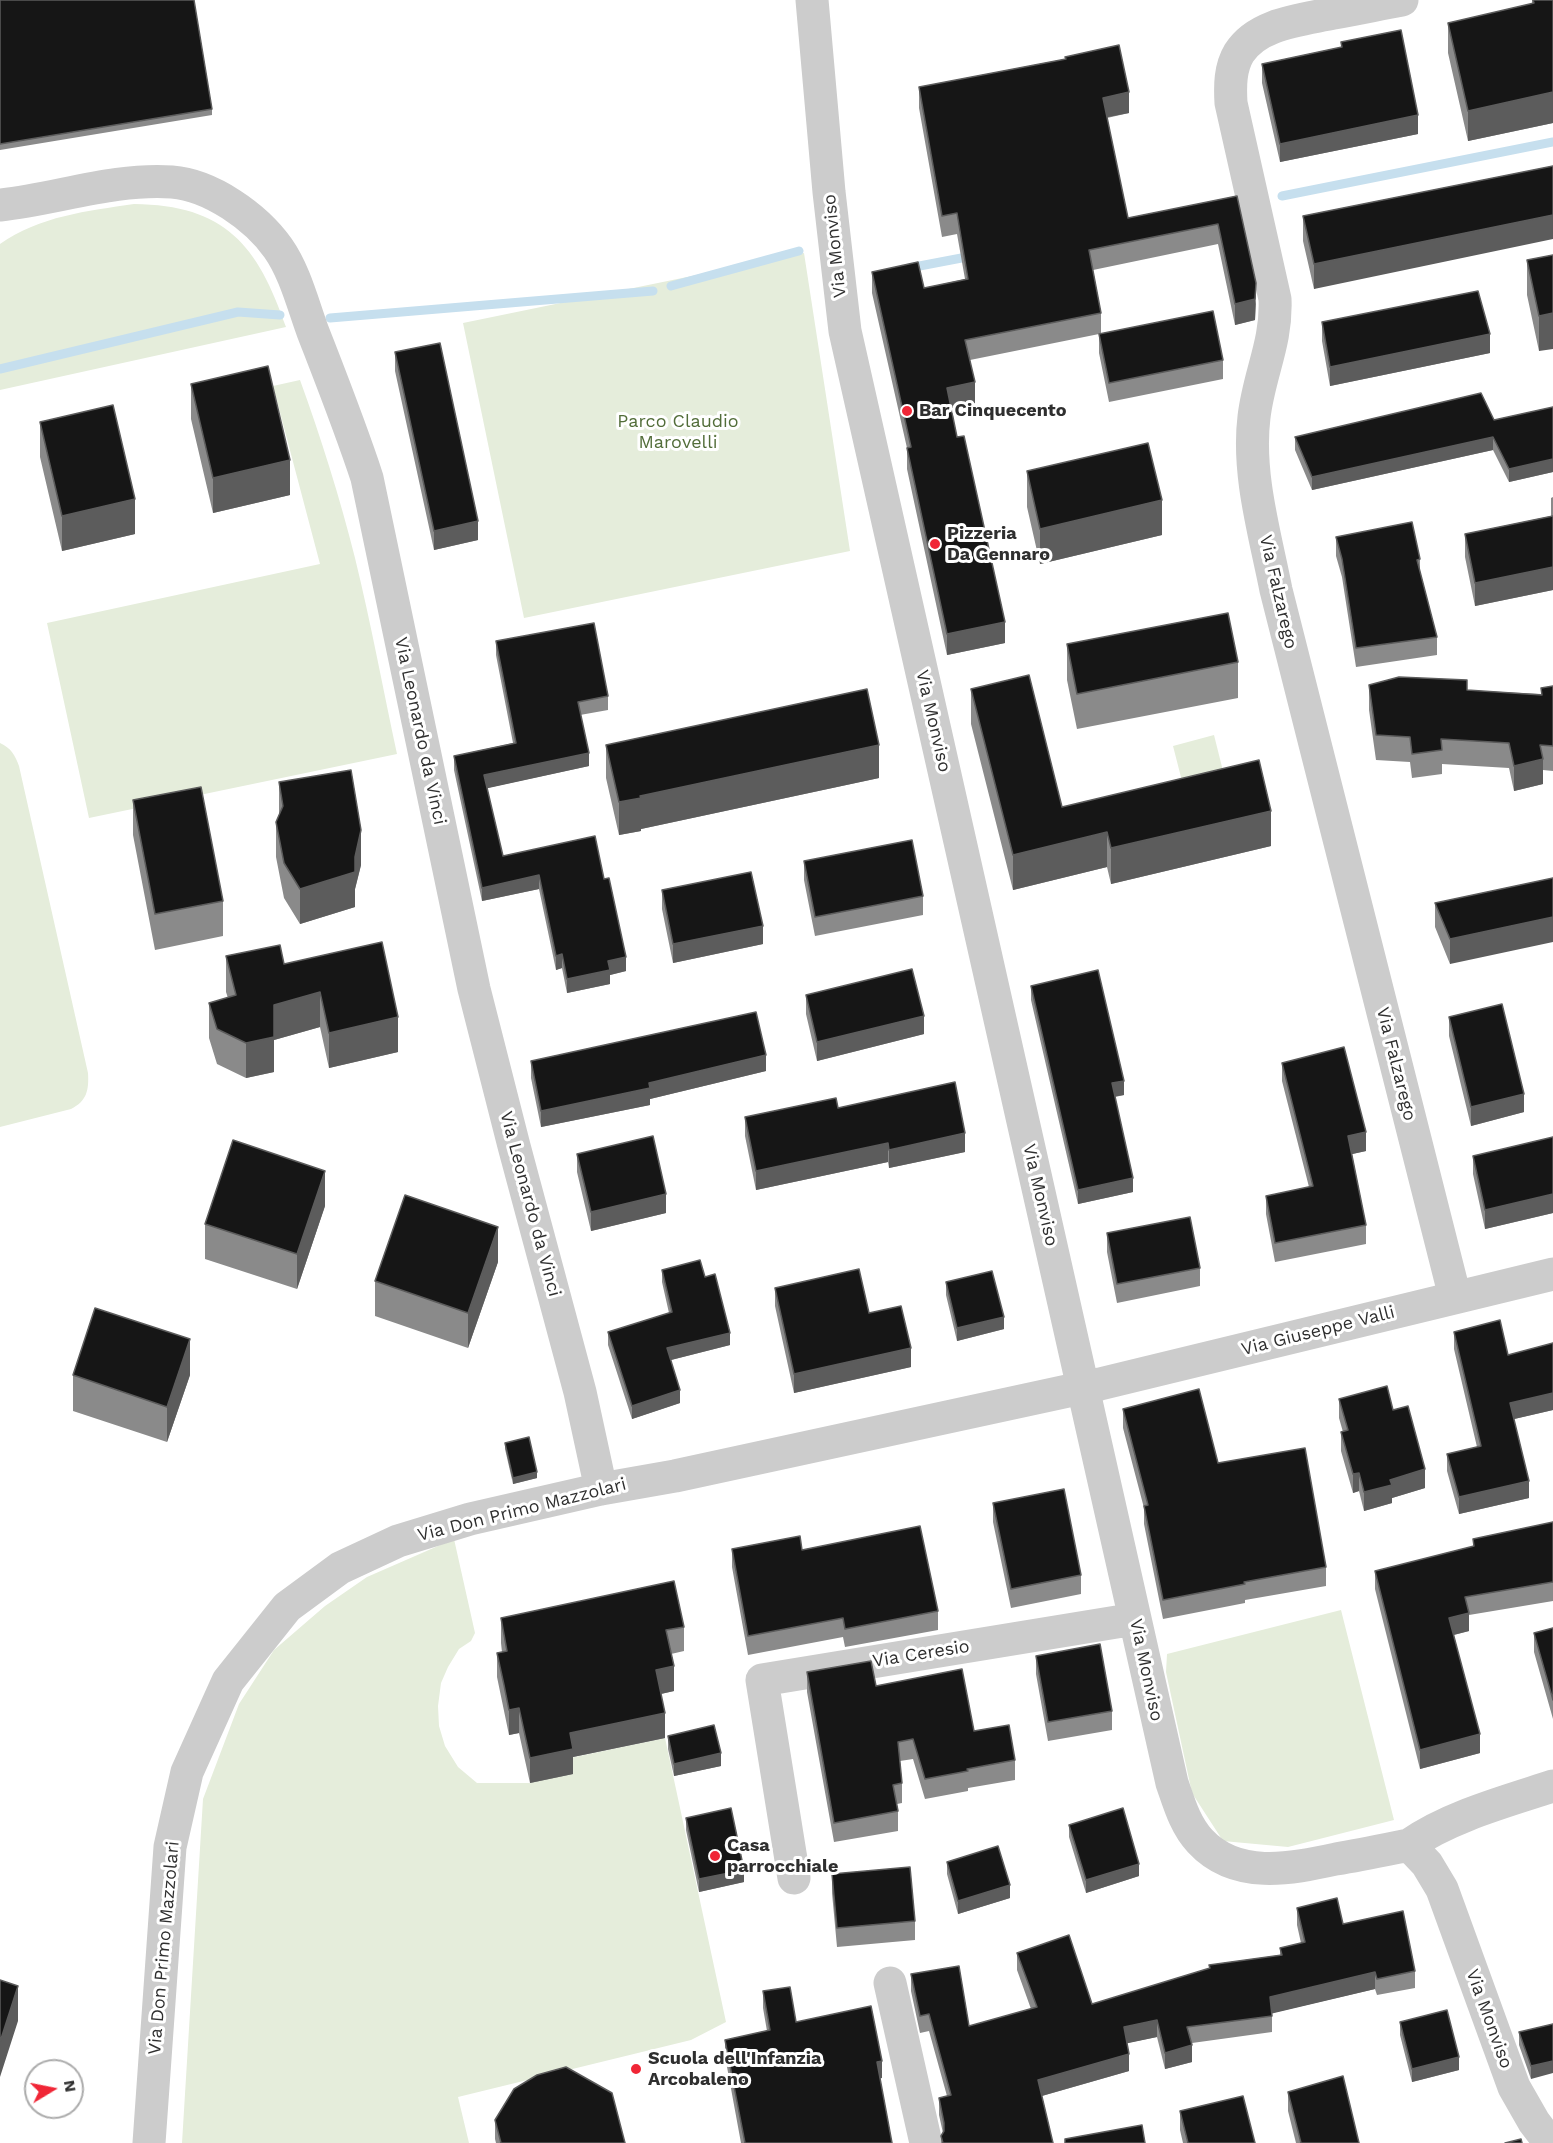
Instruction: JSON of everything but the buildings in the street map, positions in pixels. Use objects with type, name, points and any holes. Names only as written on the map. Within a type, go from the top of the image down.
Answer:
[{"type":"street","name":"Via Monviso","points":[[812,0],[829,192],[845,331],[1172,1783],[1186,1820],[1200,1841],[1217,1855],[1241,1865],[1270,1870],[1292,1868],[1409,1845],[1427,1864],[1442,1889],[1514,2087],[1534,2122],[1550,2143]]},
{"type":"street","name":"Via Falzarego","points":[[1402,0],[1289,22],[1258,35],[1238,54],[1230,89],[1231,103],[1275,299],[1276,320],[1273,340],[1263,372],[1254,415],[1252,441],[1255,484],[1276,590],[1455,1297]]},
{"type":"street","name":"Via Leonardo da Vinci","points":[[9,207],[112,185],[175,182],[203,191],[231,204],[267,235],[286,262],[348,421],[367,478],[479,1010],[580,1392],[601,1489]]},
{"type":"street","name":"Via Giuseppe Valli","points":[[1083,1387],[1553,1274]]},
{"type":"street","name":"Via Don Primo Mazzolari","points":[[149,2143],[170,1847],[187,1772],[228,1681],[287,1607],[340,1568],[398,1541],[470,1519],[1083,1387]]},
{"type":"street","name":"Via Ceresio","points":[[794,1878],[762,1680],[1135,1619]]},
{"type":"street","points":[[1409,1845],[1429,1831],[1495,1805],[1553,1786]]},
{"type":"street","points":[[890,1983],[926,2143]]},
{"type":"green space","points":[[134,204],[166,206],[192,212],[215,222],[234,235],[250,252],[263,273],[286,327],[0,390],[0,244],[31,227],[64,216]]},
{"type":"green space","name":"Parco Claudio Marovelli","points":[[804,253],[850,551],[524,618],[463,323]]},
{"type":"green space","points":[[300,380],[330,468],[349,536],[397,754],[89,818],[47,623],[320,564],[273,386]]},
{"type":"green space","points":[[1214,735],[1224,775],[1183,785],[1173,746]]},
{"type":"green space","points":[[0,743],[12,752],[19,766],[88,1079],[84,1099],[71,1109],[0,1127]]},
{"type":"green space","points":[[454,1539],[475,1633],[471,1641],[459,1649],[441,1683],[438,1706],[439,1726],[445,1746],[458,1767],[477,1783],[530,1783],[570,1758],[665,1738],[726,2022],[691,2040],[458,2097],[469,2143],[182,2143],[203,1799],[239,1704],[274,1650],[325,1606],[367,1577]]},
{"type":"green space","points":[[1341,1610],[1394,1820],[1288,1847],[1223,1841],[1192,1793],[1166,1672],[1167,1654]]},
{"type":"waterway","points":[[1282,196],[1553,142]]},
{"type":"waterway","points":[[671,286],[799,251]]},
{"type":"waterway","points":[[909,268],[972,256]]},
{"type":"waterway","points":[[330,318],[653,291]]},
{"type":"waterway","points":[[0,369],[238,312],[280,315]]},
{"type":"place","name":"Bar Cinquecento","points":[[907,411]]},
{"type":"place","name":"Pizzeria Da Gennaro","points":[[935,544]]},
{"type":"place","name":"Casa parrocchiale","points":[[715,1856]]},
{"type":"place","name":"Scuola dell'Infanzia Arcobaleno","points":[[636,2069]]}]
